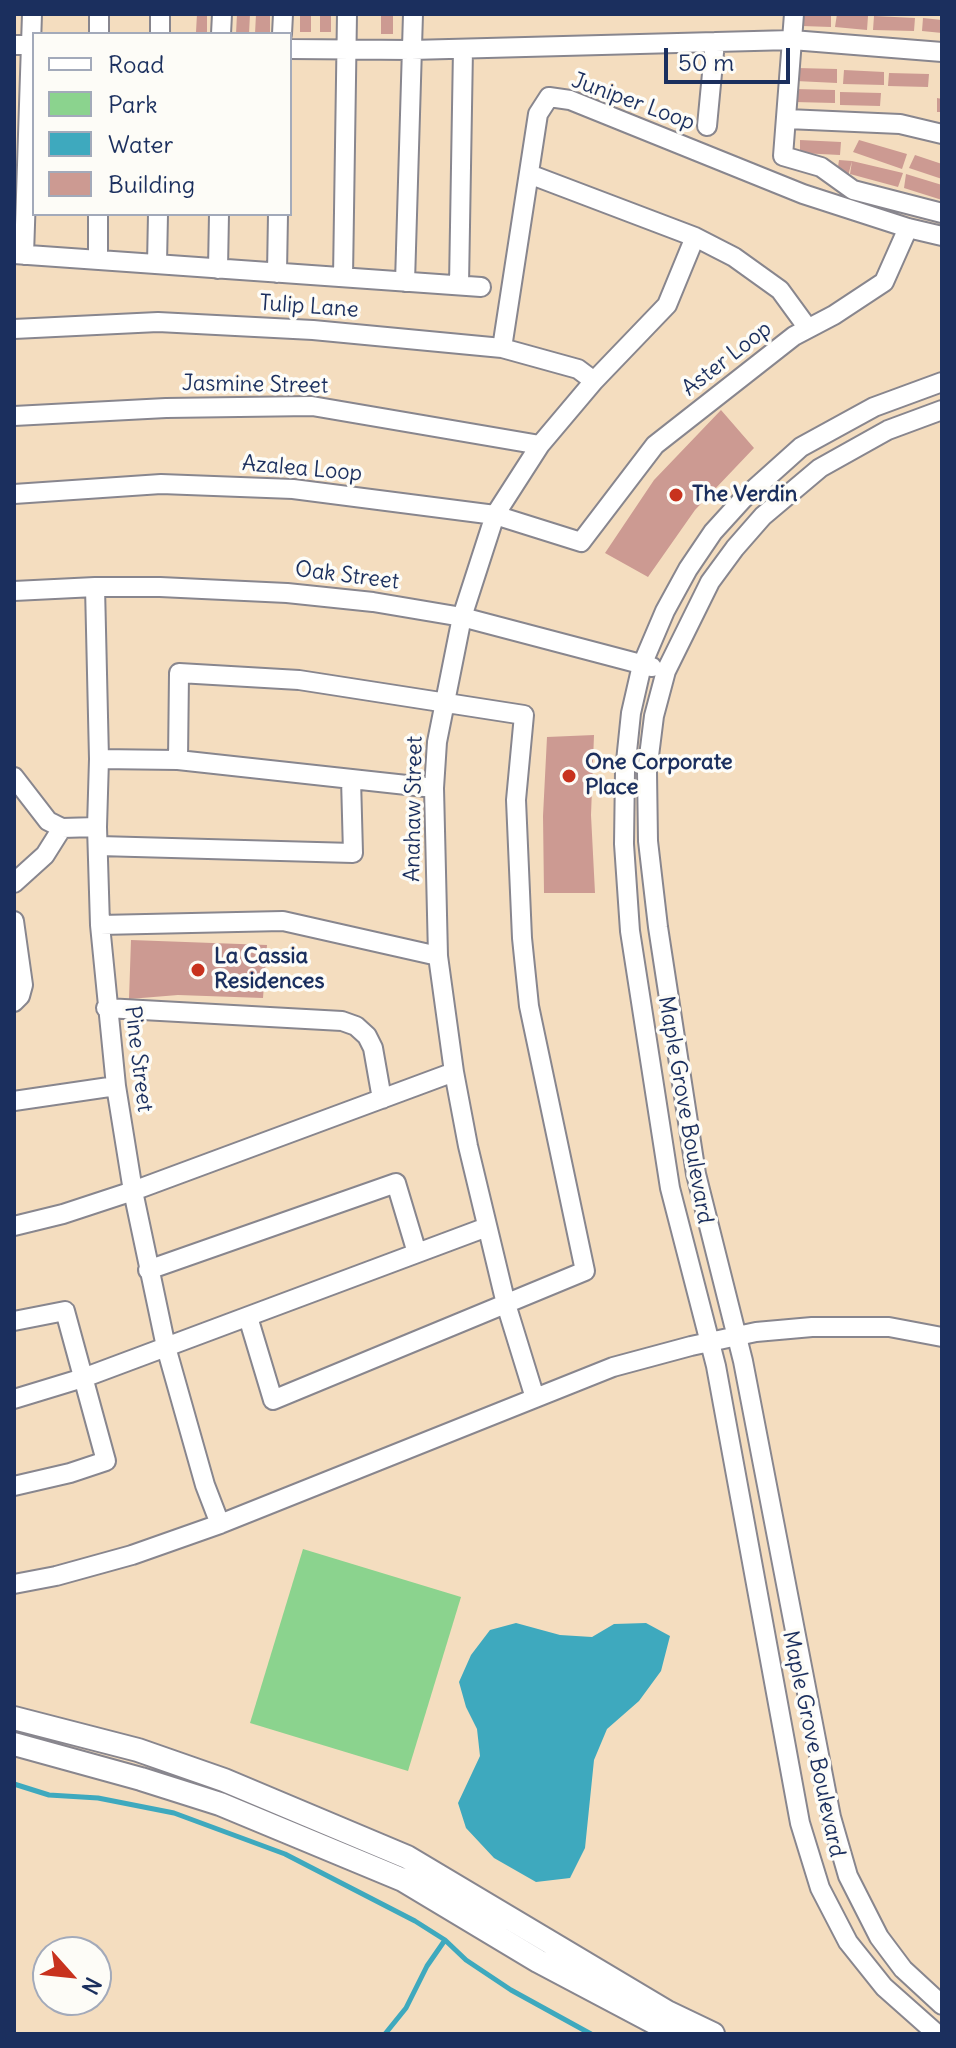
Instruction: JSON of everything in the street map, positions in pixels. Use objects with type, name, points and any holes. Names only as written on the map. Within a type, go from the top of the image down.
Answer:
[{"type":"main road","points":[[14,1718],[138,1750],[224,1780],[407,1857],[667,2012],[713,2034]]},
{"type":"main road","points":[[14,1744],[220,1804],[403,1880],[538,1961],[676,2034]]},
{"type":"street","points":[[32,14],[26,45],[19,254],[481,287]]},
{"type":"street","points":[[343,277],[347,14]]},
{"type":"street","points":[[405,282],[413,14]]},
{"type":"street","points":[[794,14],[783,156],[821,167],[853,190],[942,213]]},
{"type":"street","points":[[292,49],[411,50],[792,40],[942,52]]},
{"type":"street","points":[[707,126],[715,42]]},
{"type":"street","points":[[459,285],[463,49]]},
{"type":"street","name":"Juniper Loop","points":[[502,348],[538,114],[549,97],[570,100],[803,194],[942,236]]},
{"type":"street","points":[[787,119],[900,124],[942,134]]},
{"type":"street","points":[[529,174],[695,237],[734,257],[780,290],[807,327]]},
{"type":"street","points":[[98,216],[98,260]]},
{"type":"street","points":[[157,264],[158,216]]},
{"type":"street","points":[[218,269],[219,216]]},
{"type":"street","points":[[277,273],[278,216]]},
{"type":"street","name":"Aster Loop","points":[[581,542],[655,445],[807,327],[834,315],[884,282],[908,228]]},
{"type":"street","name":"Anahaw Street","points":[[535,1398],[506,1304],[487,1227],[454,1072],[438,956],[434,788],[443,702],[462,617],[495,515],[540,445],[594,381],[667,305],[695,237]]},
{"type":"street","name":"Tulip Lane","points":[[14,329],[74,324],[173,323],[313,330],[502,348],[578,369],[594,381]]},
{"type":"street","name":"Maple Grove Boulevard","points":[[937,2034],[896,1999],[861,1960],[835,1918],[810,1859],[800,1823],[710,1342],[670,1188],[630,931],[624,844],[625,771],[631,713],[642,665],[665,611],[713,532],[743,499],[801,447],[874,407],[942,382]]},
{"type":"street","name":"Jasmine Street","points":[[14,416],[166,408],[312,406],[540,445]]},
{"type":"street","name":"Maple Grove Boulevard","points":[[942,410],[888,430],[820,468],[763,516],[710,582],[666,671],[654,716],[647,772],[648,841],[658,927],[696,1174],[737,1336],[839,1847],[858,1898],[879,1937],[903,1969],[942,2005]]},
{"type":"street","name":"Azalea Loop","points":[[14,494],[161,484],[293,489],[495,515],[581,542]]},
{"type":"street","name":"Oak Street","points":[[14,591],[95,587],[287,593],[373,602],[462,617],[666,671]]},
{"type":"street","name":"Pine Street","points":[[95,587],[100,925],[116,1086],[148,1270],[166,1347],[205,1485],[220,1524]]},
{"type":"street","points":[[178,760],[179,673],[299,680],[524,715],[516,800],[522,938],[529,1006],[585,1271],[273,1400],[248,1317]]},
{"type":"street","points":[[99,759],[178,760],[434,788]]},
{"type":"street","points":[[17,786],[48,821],[62,828],[98,837],[353,853],[351,779]]},
{"type":"street","points":[[14,883],[45,855],[62,828]]},
{"type":"street","points":[[14,921],[23,985],[20,996],[14,1002]]},
{"type":"street","points":[[100,925],[283,921],[438,956]]},
{"type":"street","points":[[106,1008],[342,1021],[356,1026],[367,1036],[373,1048],[382,1099]]},
{"type":"street","points":[[14,1226],[133,1191],[454,1072]]},
{"type":"street","points":[[14,1101],[116,1086]]},
{"type":"street","points":[[148,1270],[396,1183],[417,1253]]},
{"type":"street","points":[[14,1399],[83,1378],[487,1227]]},
{"type":"street","points":[[14,1321],[65,1311],[106,1461],[14,1486]]},
{"type":"street","points":[[14,1584],[132,1555],[220,1524],[613,1367],[737,1336],[784,1329],[889,1327],[942,1337]]},
{"type":"green space","points":[[303,1549],[461,1597],[408,1771],[250,1723]]},
{"type":"water","points":[[516,1623],[560,1635],[592,1637],[614,1624],[646,1623],[670,1636],[661,1671],[639,1701],[607,1729],[594,1760],[585,1848],[570,1878],[536,1882],[494,1858],[466,1828],[458,1803],[480,1756],[477,1729],[466,1707],[459,1682],[471,1655],[490,1630]]},
{"type":"building","points":[[197,14],[207,14],[207,32],[196,32]]},
{"type":"building","points":[[237,14],[250,14],[249,32],[236,32]]},
{"type":"building","points":[[256,14],[270,14],[270,32],[255,32]]},
{"type":"building","points":[[300,14],[311,14],[311,32],[300,32]]},
{"type":"building","points":[[320,14],[331,14],[331,32],[320,32]]},
{"type":"building","points":[[381,14],[393,14],[393,34],[381,34]]},
{"type":"building","points":[[802,14],[831,15],[831,27],[802,26]]},
{"type":"building","points":[[837,14],[868,16],[867,30],[835,27]]},
{"type":"building","points":[[874,16],[915,18],[914,31],[873,30]]},
{"type":"building","points":[[923,18],[942,20],[942,33],[922,31]]},
{"type":"building","points":[[797,68],[837,69],[837,83],[796,81]]},
{"type":"building","points":[[844,70],[884,72],[884,85],[843,84]]},
{"type":"building","points":[[889,73],[929,74],[928,87],[888,86]]},
{"type":"building","points":[[795,89],[835,90],[835,103],[794,102]]},
{"type":"building","points":[[840,92],[881,93],[880,106],[840,105]]},
{"type":"building","points":[[937,98],[942,99],[942,112],[937,112]]},
{"type":"building","points":[[800,140],[841,142],[840,155],[800,153]]},
{"type":"building","points":[[859,140],[907,154],[902,169],[853,152]]},
{"type":"building","points":[[915,155],[942,164],[942,179],[909,168]]},
{"type":"building","points":[[839,160],[852,161],[848,176],[837,174]]},
{"type":"building","points":[[852,161],[903,173],[898,187],[850,174]]},
{"type":"building","points":[[906,174],[942,185],[942,200],[904,188]]},
{"type":"building","name":"The Verdin","points":[[721,410],[754,448],[695,510],[648,577],[605,553],[654,480]]},
{"type":"building","name":"One Corporate Place","points":[[594,735],[591,815],[595,893],[544,893],[543,816],[547,737]]},
{"type":"building","name":"La Cassia Residences","points":[[131,940],[267,945],[263,998],[178,995],[129,999]]},
{"type":"waterway","points":[[14,1784],[49,1795],[98,1798],[174,1813],[285,1854],[415,1921],[511,1990],[591,2034]]},
{"type":"waterway","points":[[385,2034],[406,2008],[427,1966],[445,1940]]},
{"type":"place","name":"The Verdin","points":[[676,495]]},
{"type":"place","name":"One Corporate Place","points":[[569,776]]},
{"type":"place","name":"La Cassia Residences","points":[[198,970]]}]
